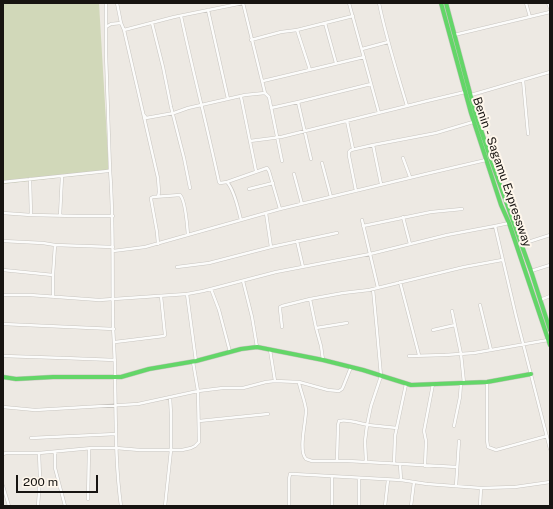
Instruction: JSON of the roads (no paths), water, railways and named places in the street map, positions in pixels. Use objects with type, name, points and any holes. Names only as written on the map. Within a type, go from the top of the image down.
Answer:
[{"type":"main road","name":"Benin - Sagamu Expressway","points":[[441,3],[473,122],[550,345]]},
{"type":"main road","points":[[446,3],[471,95],[490,157],[512,216],[550,330]]},
{"type":"main road","points":[[3,377],[16,379],[53,377],[121,377],[149,369],[195,361],[257,347],[323,360],[406,384],[487,382],[531,374]]},
{"type":"street","points":[[106,3],[106,54],[113,247],[116,448],[121,506]]},
{"type":"street","points":[[118,3],[121,23],[124,30],[158,178],[158,197]]},
{"type":"street","points":[[124,30],[152,22],[243,3],[265,92],[269,97],[282,161]]},
{"type":"street","points":[[349,3],[379,113]]},
{"type":"street","points":[[378,3],[407,106]]},
{"type":"street","points":[[526,3],[530,17]]},
{"type":"street","points":[[548,3],[550,8]]},
{"type":"street","points":[[208,10],[221,62],[228,99]]},
{"type":"street","points":[[454,35],[550,12]]},
{"type":"street","points":[[181,16],[219,182],[227,182],[264,168],[268,169],[280,209]]},
{"type":"street","points":[[251,40],[352,16]]},
{"type":"street","points":[[152,22],[190,188]]},
{"type":"street","points":[[106,27],[111,24],[121,23]]},
{"type":"street","points":[[325,23],[336,63]]},
{"type":"street","points":[[297,30],[310,70]]},
{"type":"street","points":[[362,49],[388,42]]},
{"type":"street","points":[[263,81],[364,56]]},
{"type":"street","points":[[471,95],[550,72]]},
{"type":"street","points":[[523,80],[528,134]]},
{"type":"street","points":[[271,108],[371,84]]},
{"type":"street","points":[[143,115],[146,118],[149,118],[228,99],[265,92]]},
{"type":"street","points":[[250,141],[277,138],[465,92]]},
{"type":"street","points":[[241,97],[256,171]]},
{"type":"street","points":[[298,102],[311,159]]},
{"type":"street","points":[[347,121],[354,149]]},
{"type":"street","points":[[356,191],[349,156],[349,152],[354,149],[436,133],[473,122]]},
{"type":"street","points":[[373,145],[382,184]]},
{"type":"street","points":[[403,158],[410,177]]},
{"type":"street","points":[[113,251],[158,244],[280,209],[486,160]]},
{"type":"street","points":[[322,163],[331,197]]},
{"type":"street","points":[[3,182],[110,170]]},
{"type":"street","points":[[294,174],[302,204]]},
{"type":"street","points":[[60,216],[62,176]]},
{"type":"street","points":[[30,179],[31,215]]},
{"type":"street","points":[[227,182],[235,197],[241,220]]},
{"type":"street","points":[[249,189],[273,182]]},
{"type":"street","points":[[158,244],[151,200],[153,197],[182,196],[188,235]]},
{"type":"street","points":[[363,226],[431,212],[462,208]]},
{"type":"street","points":[[3,213],[60,216],[112,216]]},
{"type":"street","points":[[266,213],[271,247]]},
{"type":"street","points":[[404,217],[410,244]]},
{"type":"street","points":[[362,220],[378,288]]},
{"type":"street","points":[[3,295],[30,295],[99,300],[187,294],[276,272],[370,254],[447,235],[509,223]]},
{"type":"street","points":[[495,226],[502,260],[550,449]]},
{"type":"street","points":[[177,268],[209,263],[271,247],[337,233]]},
{"type":"street","points":[[521,245],[550,235]]},
{"type":"street","points":[[297,241],[303,267]]},
{"type":"street","points":[[3,242],[113,247]]},
{"type":"street","points":[[53,297],[55,245]]},
{"type":"street","points":[[282,327],[280,307],[310,299],[378,288],[464,267],[502,260]]},
{"type":"street","points":[[531,271],[550,265]]},
{"type":"street","points":[[3,270],[53,275]]},
{"type":"street","points":[[243,281],[252,317],[257,347]]},
{"type":"street","points":[[400,282],[419,355]]},
{"type":"street","points":[[211,289],[219,310],[230,352]]},
{"type":"street","points":[[366,462],[365,441],[367,425],[371,406],[381,376],[373,289]]},
{"type":"street","points":[[3,454],[116,448],[140,450],[182,450],[195,446],[199,442],[198,391],[187,294]]},
{"type":"street","points":[[114,342],[164,336],[166,332],[161,296]]},
{"type":"street","points":[[540,300],[550,296]]},
{"type":"street","points":[[310,299],[323,360]]},
{"type":"street","points":[[480,305],[491,350]]},
{"type":"street","points":[[452,311],[461,354],[462,383],[454,426]]},
{"type":"street","points":[[316,328],[347,322]]},
{"type":"street","points":[[3,324],[114,328]]},
{"type":"street","points":[[433,330],[455,325]]},
{"type":"street","points":[[409,356],[461,354],[548,340]]},
{"type":"street","points":[[270,350],[275,381]]},
{"type":"street","points":[[3,356],[115,360]]},
{"type":"street","points":[[3,407],[35,410],[141,404],[198,391],[223,388],[243,388],[275,381],[298,382],[328,390],[339,391],[343,387],[351,367]]},
{"type":"street","points":[[298,382],[306,410],[303,430],[303,456],[306,459],[312,461],[366,462],[458,467]]},
{"type":"street","points":[[487,382],[488,447],[496,450],[547,436]]},
{"type":"street","points":[[394,464],[397,428],[406,384]]},
{"type":"street","points":[[425,466],[426,441],[424,431],[433,384]]},
{"type":"street","points":[[165,506],[171,450],[170,397]]},
{"type":"street","points":[[199,421],[268,414]]},
{"type":"street","points":[[337,461],[339,421],[347,420],[367,425],[397,428]]},
{"type":"street","points":[[31,438],[116,434]]},
{"type":"street","points":[[456,486],[459,441]]},
{"type":"street","points":[[88,499],[89,449]]},
{"type":"street","points":[[55,452],[55,468],[64,506]]},
{"type":"street","points":[[38,506],[40,478],[39,453]]},
{"type":"street","points":[[400,464],[401,480]]},
{"type":"street","points":[[289,506],[290,474],[401,480],[481,488],[515,487],[550,482]]},
{"type":"street","points":[[332,477],[332,506]]},
{"type":"street","points":[[359,478],[359,506]]},
{"type":"street","points":[[386,506],[388,480]]},
{"type":"street","points":[[411,506],[414,482]]},
{"type":"street","points":[[3,486],[9,506]]},
{"type":"street","points":[[480,506],[481,488]]}]
